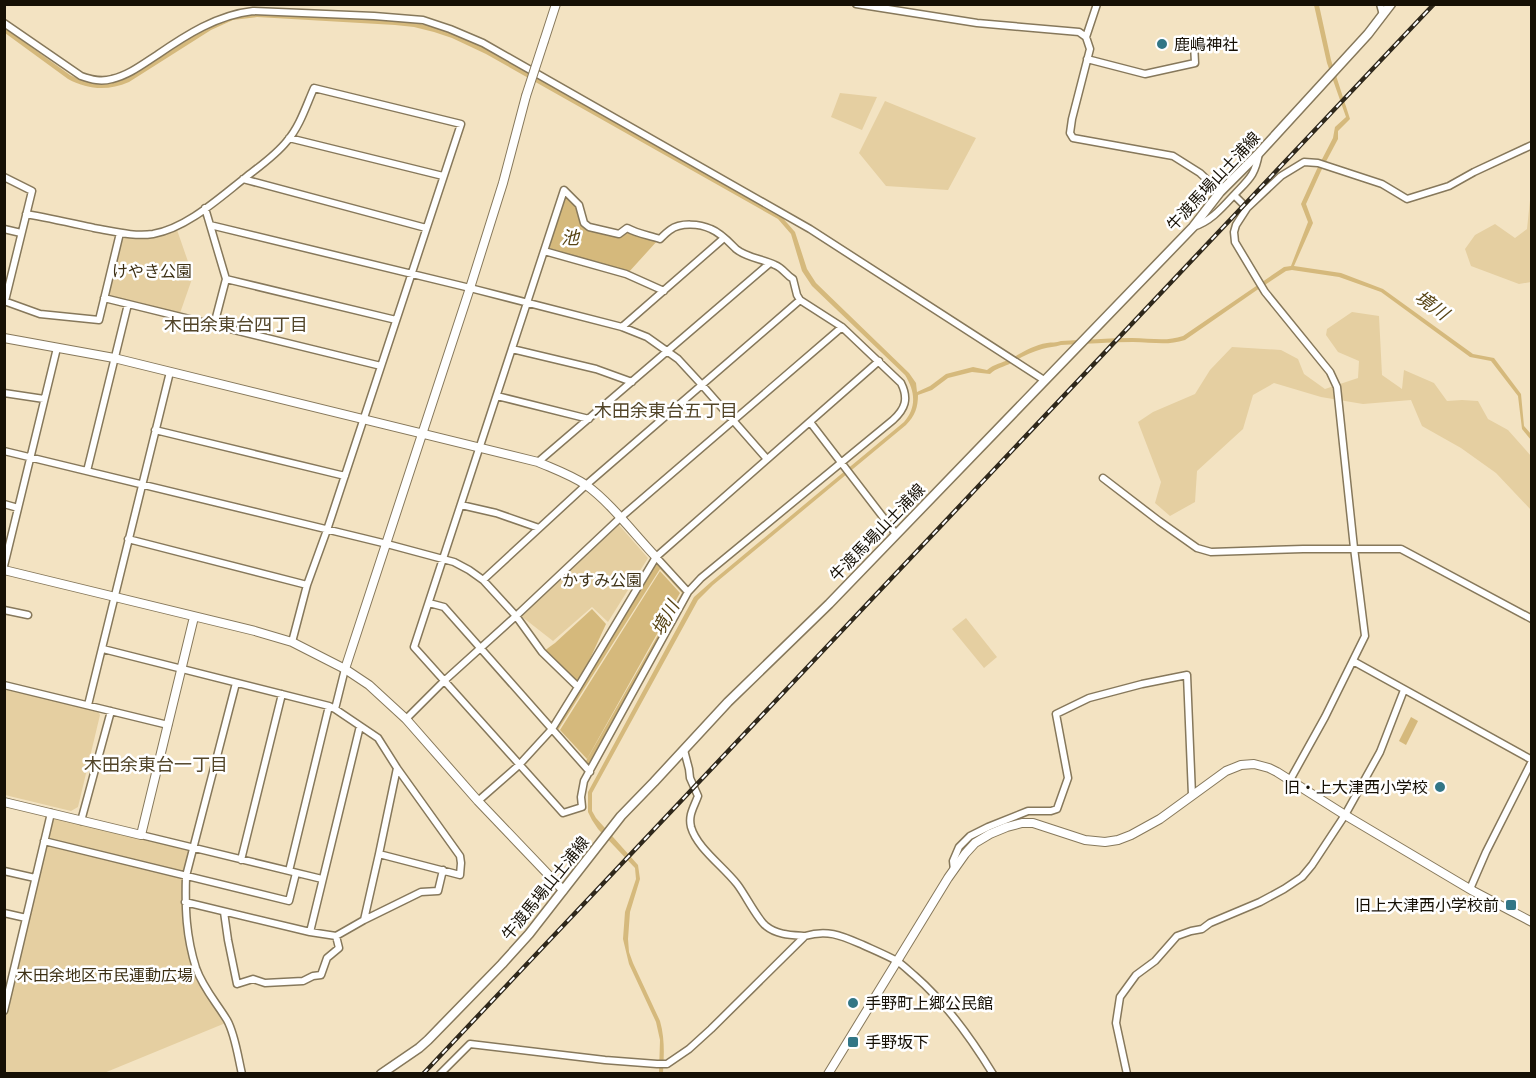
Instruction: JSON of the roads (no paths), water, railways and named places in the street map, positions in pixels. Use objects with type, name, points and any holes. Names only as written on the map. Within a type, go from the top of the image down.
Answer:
[{"type":"main road","name":"牛渡馬場山土浦線","points":[[381,1074],[419,1048],[446,1023],[529,934],[621,816],[728,702],[829,604],[1192,227],[1220,192],[1259,153],[1368,34],[1391,4]]},
{"type":"street","points":[[289,871],[332,707],[470,288],[503,183],[526,96],[556,4]]},
{"type":"street","points":[[856,4],[977,24],[1079,32],[1086,37],[1090,49],[1072,119],[1070,133],[1073,138],[1173,156],[1200,173],[1220,192]]},
{"type":"street","points":[[904,13],[905,4]]},
{"type":"street","points":[[1086,37],[1097,4]]},
{"type":"street","points":[[1380,4],[1383,15]]},
{"type":"street","points":[[4,23],[81,76],[94,81],[112,79],[129,72],[214,21],[253,10],[423,20],[450,29],[483,43],[810,228],[1044,380]]},
{"type":"street","points":[[1087,59],[1145,74],[1195,63],[1194,44]]},
{"type":"street","points":[[26,214],[120,233],[137,235],[165,231],[187,221],[271,157],[289,138],[301,119],[314,88],[460,124],[364,419],[307,585],[292,642]]},
{"type":"street","points":[[289,138],[443,176]]},
{"type":"street","points":[[1290,780],[1365,636],[1337,387],[1330,372],[1265,292],[1235,242],[1236,225],[1246,208],[1281,176],[1304,162],[1318,163],[1382,184],[1407,199],[1449,186],[1474,171],[1532,145]]},
{"type":"street","points":[[1192,227],[1214,216],[1252,176],[1257,167],[1259,153]]},
{"type":"street","points":[[4,177],[32,192],[5,301],[40,314],[99,320],[120,233]]},
{"type":"street","points":[[243,179],[426,228]]},
{"type":"street","points":[[564,190],[579,205],[584,223],[589,227],[620,234],[627,228],[639,234],[647,234],[660,239],[671,229],[695,224],[712,229],[724,238],[736,248],[758,260],[785,271],[793,279],[800,300],[842,327],[901,383],[905,395],[904,408],[893,420],[688,592],[584,781],[582,807],[563,813],[414,647],[564,190]]},
{"type":"street","points":[[1234,195],[1246,208]]},
{"type":"street","points":[[205,208],[226,279],[214,325]]},
{"type":"street","points":[[210,225],[622,327],[647,338],[678,359],[767,459]]},
{"type":"street","points":[[4,229],[21,233]]},
{"type":"street","points":[[622,327],[724,238]]},
{"type":"street","points":[[544,251],[626,274],[664,291]]},
{"type":"street","points":[[538,462],[770,263]]},
{"type":"street","points":[[226,279],[396,320]]},
{"type":"street","points":[[104,298],[381,366]]},
{"type":"street","points":[[483,580],[586,485],[800,300]]},
{"type":"street","points":[[87,471],[128,304]]},
{"type":"street","points":[[406,719],[620,518],[842,327]]},
{"type":"street","points":[[4,339],[114,358],[538,462],[586,485],[620,518],[688,592]]},
{"type":"street","points":[[57,348],[4,568],[255,631],[292,642],[345,669],[369,685],[406,719],[478,801],[562,890]]},
{"type":"street","points":[[512,349],[596,369],[632,382]]},
{"type":"street","points":[[478,801],[519,765],[552,729],[656,557],[879,361]]},
{"type":"street","points":[[88,705],[170,372]]},
{"type":"street","points":[[4,393],[44,399]]},
{"type":"street","points":[[496,396],[589,418]]},
{"type":"street","points":[[810,422],[896,534]]},
{"type":"street","points":[[155,430],[345,476]]},
{"type":"street","points":[[4,451],[444,558],[469,570],[483,580],[516,616],[542,652],[578,687]]},
{"type":"street","points":[[1103,478],[1197,548],[1211,552],[1401,549],[1532,619]]},
{"type":"street","points":[[4,504],[18,508]]},
{"type":"street","points":[[461,505],[496,513],[539,528]]},
{"type":"street","points":[[128,539],[307,585]]},
{"type":"street","points":[[429,603],[444,607],[590,772]]},
{"type":"street","points":[[4,610],[28,615]]},
{"type":"street","points":[[141,835],[194,617]]},
{"type":"street","points":[[103,649],[332,707],[378,738],[460,856],[460,874],[380,854]]},
{"type":"street","points":[[1353,662],[1532,761],[1470,889]]},
{"type":"street","points":[[954,870],[953,861],[959,847],[970,836],[988,826],[1028,811],[1057,809],[1068,778],[1056,714],[1089,698],[1187,675],[1192,795]]},
{"type":"street","points":[[236,683],[186,876],[185,902],[186,930],[196,969],[205,988],[228,1022],[242,1074]]},
{"type":"street","points":[[4,684],[168,725]]},
{"type":"street","points":[[1127,1074],[1116,1023],[1120,997],[1136,975],[1155,962],[1177,936],[1202,929],[1210,923],[1260,902],[1302,877],[1345,815],[1380,752],[1404,690]]},
{"type":"street","points":[[242,860],[282,694]]},
{"type":"street","points":[[81,821],[111,711]]},
{"type":"street","points":[[310,932],[360,726]]},
{"type":"street","points":[[684,750],[690,778],[698,796],[689,818],[692,830],[699,842],[737,884],[764,925],[788,936],[827,932],[897,961],[943,1004],[962,1027],[993,1074]]},
{"type":"street","points":[[828,1074],[954,870],[975,843],[990,834],[1022,823],[1033,823],[1085,840],[1105,842],[1118,840],[1143,829],[1226,771],[1241,765],[1261,765],[1269,768],[1470,889],[1532,922]]},
{"type":"street","points":[[364,920],[397,768]]},
{"type":"street","points":[[4,801],[322,879]]},
{"type":"street","points":[[4,1011],[51,813]]},
{"type":"street","points":[[44,841],[289,901],[296,873]]},
{"type":"street","points":[[185,902],[310,932],[336,936],[421,892],[438,891],[443,870]]},
{"type":"street","points":[[4,871],[35,878]]},
{"type":"street","points":[[4,912],[26,918]]},
{"type":"street","points":[[224,912],[237,984],[253,980],[265,983],[303,981],[321,975],[327,958],[339,948],[336,936]]},
{"type":"street","points":[[440,1074],[470,1044],[605,1060],[667,1064],[704,1036],[805,936]]},
{"type":"water","points":[[1314,5],[1319,5],[1331,60],[1350,119],[1338,131],[1338,139],[1306,204],[1313,223],[1294,266],[1341,273],[1383,289],[1473,354],[1494,358],[1521,394],[1524,426],[1531,434],[1531,440],[1522,429],[1518,396],[1491,361],[1470,357],[1381,292],[1339,277],[1292,270],[1286,271],[1185,340],[1166,343],[1115,342],[1061,345],[1038,350],[990,374],[972,372],[948,378],[932,390],[918,395],[915,411],[906,425],[713,585],[698,600],[592,793],[592,811],[596,818],[638,865],[640,879],[630,912],[629,952],[660,1021],[664,1053],[663,1073],[659,1073],[660,1040],[656,1022],[629,964],[623,939],[625,912],[636,879],[635,868],[592,820],[588,812],[588,792],[694,597],[904,422],[913,405],[913,393],[905,375],[812,286],[802,271],[791,234],[778,219],[486,54],[452,38],[414,27],[395,25],[257,17],[233,20],[211,30],[129,82],[114,87],[98,88],[68,79],[5,33],[5,28],[70,75],[99,83],[128,78],[209,26],[232,16],[258,13],[396,21],[436,27],[453,33],[489,50],[781,216],[795,232],[807,269],[816,283],[909,373],[916,383],[917,392],[946,374],[973,367],[987,370],[1042,344],[1114,338],[1164,339],[1183,336],[1284,267],[1291,266],[1308,222],[1301,204],[1333,138],[1335,127],[1346,117],[1327,63]]},
{"type":"water","name":"池","points":[[565,193],[576,206],[582,224],[619,236],[627,230],[638,237],[647,236],[658,240],[628,273],[546,250]]},
{"type":"water","points":[[656,559],[686,592],[589,769],[554,729]],"holes":[[[660,569],[682,593],[586,761],[558,730]]]},
{"type":"water","name":"境川","points":[[660,571],[680,593],[587,759],[560,730]]},
{"type":"water","points":[[592,609],[606,624],[578,685],[544,651]]},
{"type":"water","points":[[1411,717],[1418,721],[1406,745],[1399,741]]},
{"type":"railway","points":[[423,1074],[1434,4]]},
{"type":"place","name":"鹿嶋神社","points":[[1162,44]]},
{"type":"place","name":"旧・上大津西小学校","points":[[1440,787]]},
{"type":"place","name":"旧上大津西小学校前","points":[[1511,905]]},
{"type":"place","name":"手野町上郷公民館","points":[[853,1003]]},
{"type":"place","name":"手野坂下","points":[[853,1042]]},
{"type":"district","name":"木田余東台四丁目","points":[[236,324]]},
{"type":"district","name":"木田余東台五丁目","points":[[666,410]]},
{"type":"district","name":"木田余東台一丁目","points":[[156,764]]},
{"type":"park label","name":"けやき公園","points":[[152,271]]},
{"type":"park label","name":"かすみ公園","points":[[602,580]]},
{"type":"park label","name":"木田余地区市民運動広場","points":[[105,975]]}]
